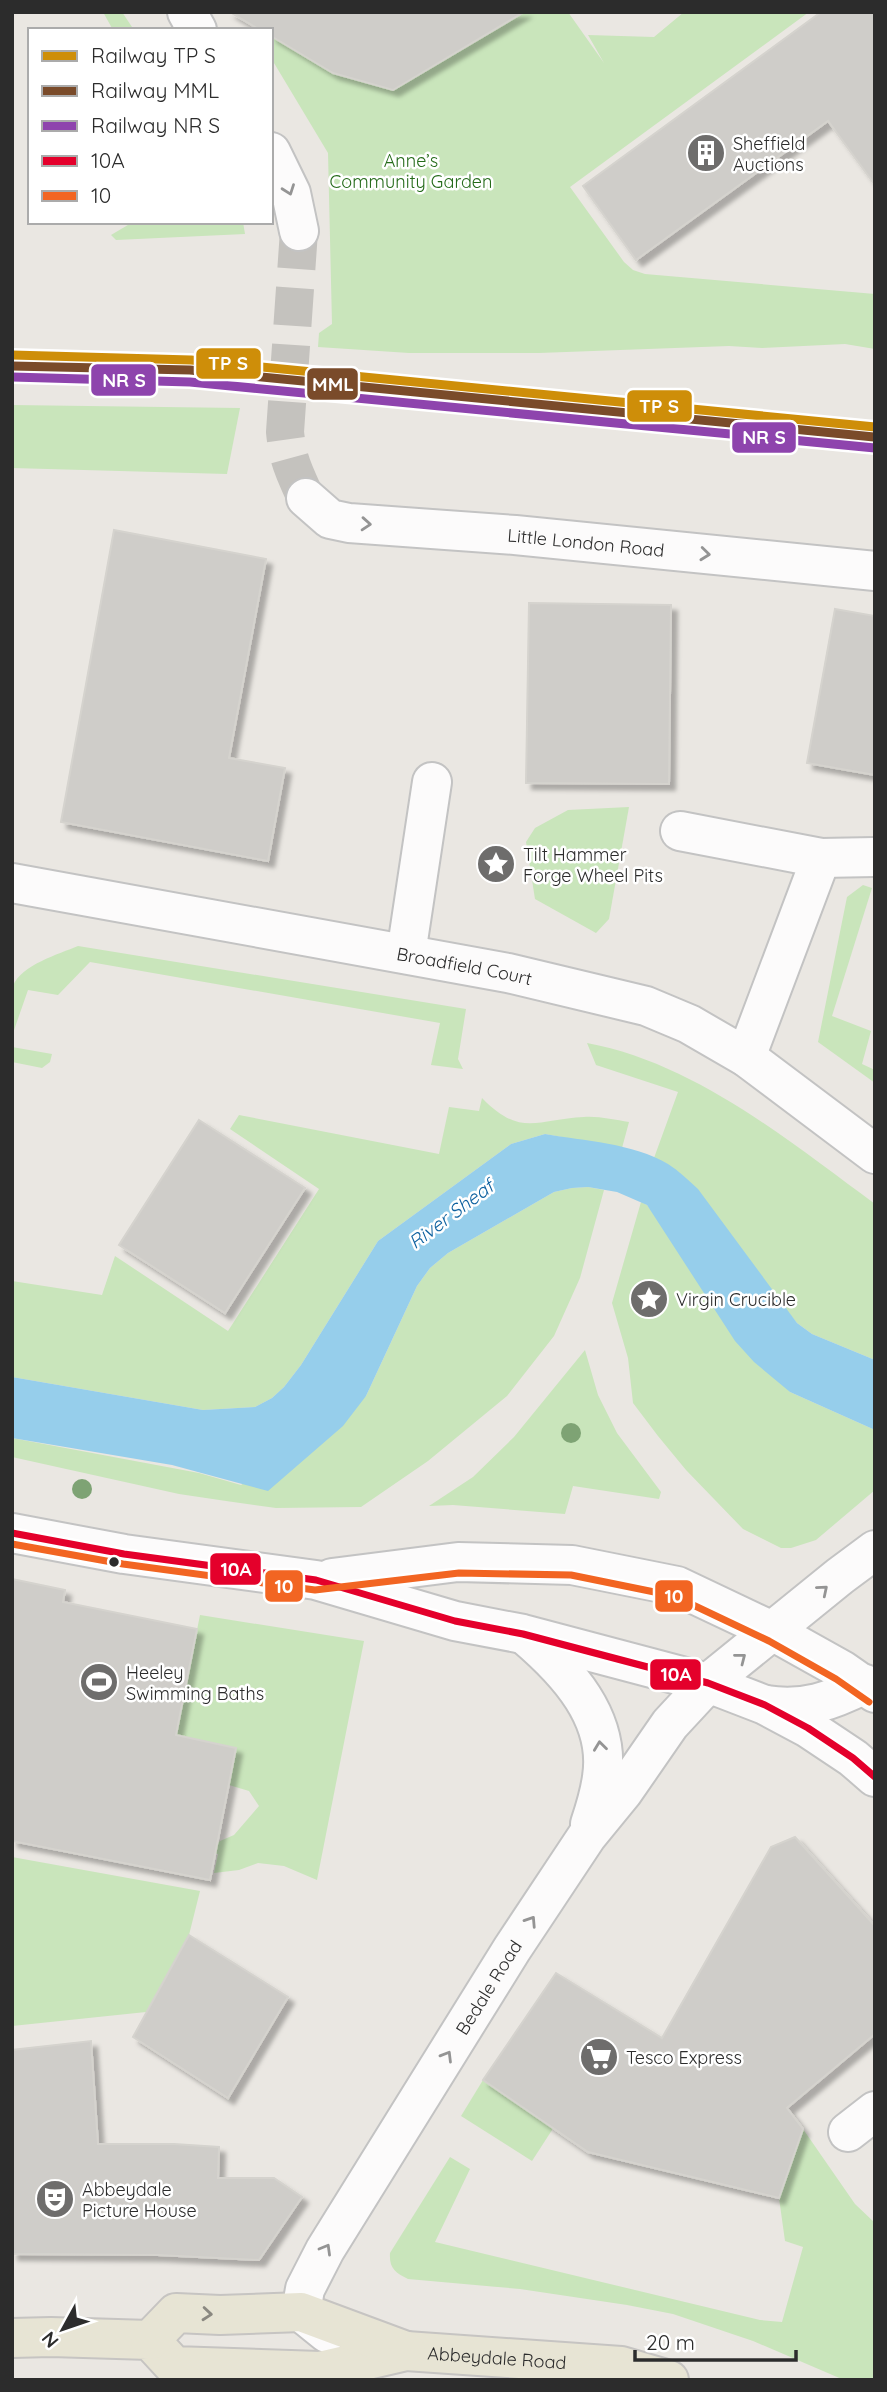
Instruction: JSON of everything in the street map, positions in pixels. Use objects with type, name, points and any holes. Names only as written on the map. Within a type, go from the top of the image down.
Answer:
[{"type":"main road","name":"Abbeydale Road","points":[[406,2351],[320,2371],[174,2366],[150,2340],[176,2313],[220,2315],[301,2312],[406,2351],[621,2366],[669,2380]]},
{"type":"main road","points":[[12,2338],[150,2340]]},
{"type":"street","points":[[187,12],[196,28]]},
{"type":"street","points":[[273,156],[291,193],[299,231]]},
{"type":"street","name":"Little London Road","points":[[306,498],[330,519],[349,523],[515,535],[875,571]]},
{"type":"street","points":[[406,954],[432,782]]},
{"type":"street","points":[[680,831],[821,858],[875,857]]},
{"type":"street","points":[[746,1057],[821,858]]},
{"type":"street","name":"Broadfield Court","points":[[12,883],[508,973],[646,1006],[689,1024],[746,1057],[875,1154]]},
{"type":"street","points":[[12,1533],[124,1554],[316,1580],[456,1621],[523,1634],[708,1683],[765,1704],[808,1728],[853,1758],[875,1777]]},
{"type":"street","name":"Bedale Road","points":[[301,2312],[305,2289],[325,2250],[512,1949],[587,1836],[622,1793],[670,1724],[708,1683],[875,1550]]},
{"type":"street","points":[[316,1580],[458,1562],[572,1565],[677,1587],[871,1679]]},
{"type":"street","points":[[523,1634],[548,1655],[576,1685],[600,1736],[603,1775],[587,1836]]},
{"type":"street","points":[[765,1704],[788,1708],[825,1702],[871,1679]]},
{"type":"street","points":[[301,2312],[362,2361]]},
{"type":"street","points":[[150,2340],[166,2380]]},
{"type":"green space","points":[[103,12],[122,12],[133,28],[112,28]]},
{"type":"green space","name":"Anne’s Community Garden","points":[[524,12],[568,12],[604,63],[588,35],[654,37],[684,12],[809,12],[570,187],[624,262],[633,270],[645,274],[875,294],[875,349],[845,344],[539,353],[409,353],[318,347],[319,333],[332,324],[328,153],[273,61],[273,34],[278,40],[333,73],[393,90]]},
{"type":"green space","points":[[130,224],[243,224],[245,234],[116,240],[111,235]]},
{"type":"green space","points":[[12,405],[240,408],[227,474],[12,468]]},
{"type":"green space","points":[[629,807],[609,919],[596,933],[535,899],[526,842],[535,828],[568,810]]},
{"type":"green space","points":[[863,885],[872,888],[832,1016],[871,1031],[862,1064],[875,1070],[875,1083],[818,1042],[847,897]]},
{"type":"green space","points":[[78,946],[466,1009],[458,1059],[463,1069],[431,1065],[440,1023],[90,962],[58,995],[28,990],[12,1036],[11,997],[17,979],[41,961]]},
{"type":"green space","points":[[587,1043],[627,1053],[703,1086],[775,1131],[875,1204],[875,1360],[812,1334],[797,1323],[667,1164],[654,1158],[678,1092],[596,1065]]},
{"type":"green space","points":[[12,1047],[52,1054],[50,1062],[42,1068],[12,1062]]},
{"type":"green space","points":[[482,1098],[508,1118],[519,1122],[590,1117],[629,1122],[622,1148],[545,1134],[511,1144],[378,1241],[301,1365],[272,1398],[255,1407],[203,1410],[12,1377],[12,1281],[102,1295],[115,1256],[228,1331],[319,1189],[230,1129],[239,1115],[439,1154],[449,1107],[479,1111]]},
{"type":"green space","points":[[588,1187],[604,1190],[580,1278],[554,1336],[507,1396],[428,1461],[361,1507],[276,1508],[226,1501],[179,1494],[12,1457],[12,1438],[199,1473],[241,1485],[366,1396],[417,1286],[430,1268],[448,1253],[554,1192]]},
{"type":"green space","points":[[641,1202],[647,1205],[790,1392],[875,1430],[875,1490],[816,1540],[791,1548],[781,1548],[743,1529],[686,1470],[633,1403],[628,1358],[612,1303]]},
{"type":"green space","points":[[585,1350],[598,1395],[617,1433],[661,1492],[659,1499],[573,1486],[565,1514],[453,1505],[429,1506],[473,1477],[514,1437]]},
{"type":"green space","points":[[200,1615],[364,1641],[317,1880],[284,1866],[258,1863],[239,1870],[214,1873],[218,1854],[207,1852],[220,1841],[234,1835],[259,1806],[249,1791],[229,1785],[235,1748],[176,1735]]},
{"type":"green space","points":[[12,1857],[200,1891],[189,1935],[146,2012],[12,2026]]},
{"type":"green space","points":[[483,2080],[554,2127],[532,2161],[461,2116]]},
{"type":"green space","points":[[803,2129],[855,2204],[875,2223],[875,2380],[844,2380],[753,2341],[673,2314],[520,2289],[408,2279],[396,2272],[391,2263],[390,2253],[450,2157],[470,2169],[435,2242],[760,2320],[782,2322],[803,2247],[785,2241],[779,2198]]},
{"type":"water","name":"River Sheaf","points":[[545,1134],[640,1151],[668,1164],[687,1179],[698,1189],[797,1323],[812,1334],[875,1360],[875,1430],[790,1392],[754,1362],[735,1341],[647,1205],[617,1192],[588,1187],[554,1192],[448,1253],[430,1268],[417,1286],[366,1396],[343,1426],[268,1491],[172,1465],[12,1438],[12,1377],[203,1410],[255,1407],[272,1398],[301,1365],[378,1241],[511,1144]]},
{"type":"building","points":[[230,12],[524,12],[393,90],[333,73],[273,37],[273,28],[257,28]]},
{"type":"building","name":"Sheffield Auctions","points":[[821,12],[875,12],[875,185],[828,121],[636,260],[583,186]]},
{"type":"building","points":[[114,530],[266,559],[229,758],[285,768],[268,861],[61,822]]},
{"type":"building","points":[[529,603],[671,605],[669,784],[526,783]]},
{"type":"building","points":[[835,609],[875,616],[875,775],[807,763]]},
{"type":"building","points":[[199,1120],[305,1188],[225,1313],[119,1245]]},
{"type":"building","name":"Heeley Swimming Baths","points":[[12,1579],[65,1590],[63,1602],[197,1629],[176,1735],[236,1748],[210,1880],[12,1841]]},
{"type":"building","points":[[795,1837],[875,1926],[875,2034],[787,2108],[803,2129],[779,2198],[588,2152],[483,2080],[556,1973],[662,2038],[771,1847]]},
{"type":"building","points":[[189,1935],[288,1997],[228,2098],[133,2037]]},
{"type":"building","points":[[91,2041],[98,2144],[219,2147],[218,2178],[274,2178],[302,2197],[259,2260],[158,2255],[12,2254],[12,2050]]},
{"type":"tunnel","points":[[299,231],[285,432],[292,466],[306,498]]},
{"type":"transit line","points":[[12,355],[191,360],[875,427]]},
{"type":"transit line","points":[[12,377],[190,382],[875,448]]},
{"type":"transit line","name":"10A","points":[[12,1533],[124,1554],[316,1580],[455,1621],[523,1634],[708,1683],[765,1705],[808,1728],[853,1758],[875,1777]]},
{"type":"transit line","name":"10","points":[[12,1544],[123,1564],[315,1590],[459,1573],[571,1575],[674,1596],[769,1641],[836,1679],[869,1702]]},
{"type":"rail line","name":"MML","points":[[12,366],[190,370],[874,437]]},
{"type":"place","name":"Sheffield Auctions","points":[[706,153]]},
{"type":"place","name":"Tilt Hammer Forge Wheel Pits","points":[[496,864]]},
{"type":"place","name":"Virgin Crucible","points":[[649,1299]]},
{"type":"place","name":"Heeley Swimming Baths","points":[[99,1682]]},
{"type":"place","name":"Tesco Express","points":[[599,2057]]},
{"type":"place","name":"Abbeydale Picture House","points":[[55,2199]]}]
